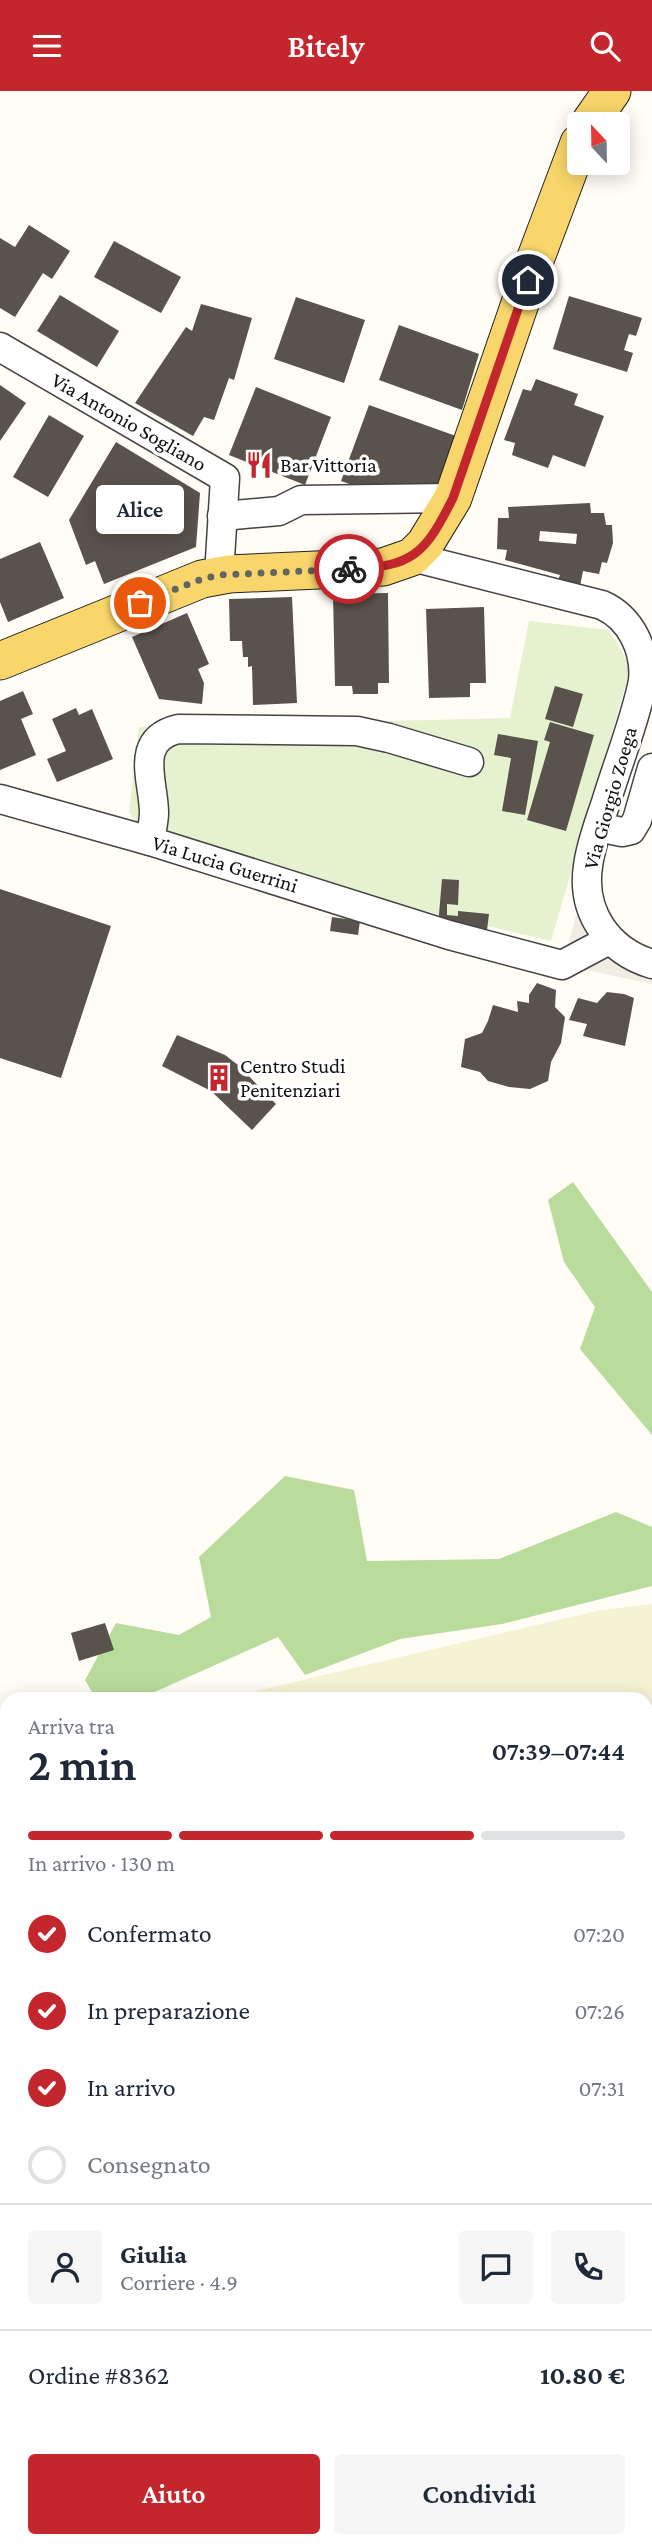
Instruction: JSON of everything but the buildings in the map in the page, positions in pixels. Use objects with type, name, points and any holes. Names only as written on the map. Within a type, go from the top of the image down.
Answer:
[{"type":"main road","points":[[597,112],[612,91]]},
{"type":"main road","points":[[0,661],[190,583],[219,575],[372,568],[397,564],[412,557],[431,538],[453,498],[567,175]]},
{"type":"street","name":"Via Antonio Sogliano","points":[[0,347],[225,478],[222,516]]},
{"type":"street","points":[[219,575],[222,516],[279,512],[301,500],[453,498]]},
{"type":"street","name":"Via Giorgio Zoega","points":[[412,557],[602,605],[624,619],[644,661],[643,681],[591,848],[586,882],[594,916],[609,940],[625,953],[652,964]]},
{"type":"street","points":[[150,841],[154,814],[150,755],[158,737],[178,729],[357,731],[469,762]]},
{"type":"street","points":[[598,827],[622,832],[631,830],[637,820],[652,768]]},
{"type":"street","name":"Via Lucia Guerrini","points":[[0,799],[150,841],[449,935],[562,965],[609,940]]},
{"type":"shaded area","points":[[586,882],[588,896],[652,964],[652,984],[562,965]]},
{"type":"shaded area","points":[[652,1604],[652,1692],[252,1692],[601,1610]]},
{"type":"green space","points":[[529,621],[609,630],[631,667],[551,941],[374,899],[139,828],[129,812],[139,727],[510,718]]},
{"type":"green space","points":[[573,1182],[652,1292],[652,1435],[580,1349],[595,1307],[564,1262],[548,1200]]},
{"type":"green space","points":[[285,1476],[354,1490],[367,1561],[499,1559],[616,1512],[652,1527],[652,1586],[502,1624],[400,1639],[305,1675],[278,1637],[155,1692],[92,1692],[85,1680],[116,1623],[179,1635],[211,1617],[199,1557]]},
{"type":"way so far","points":[[140,603],[219,575],[349,569]]},
{"type":"place","name":"Bar Vittoria","points":[[259,465]]},
{"type":"place","name":"Alice","points":[[140,603]]},
{"type":"place","name":"Centro Studi Penitenziari","points":[[219,1078]]},
{"type":"route","points":[[349,569],[383,567],[405,561],[419,551],[436,530],[453,498],[528,280]]}]
